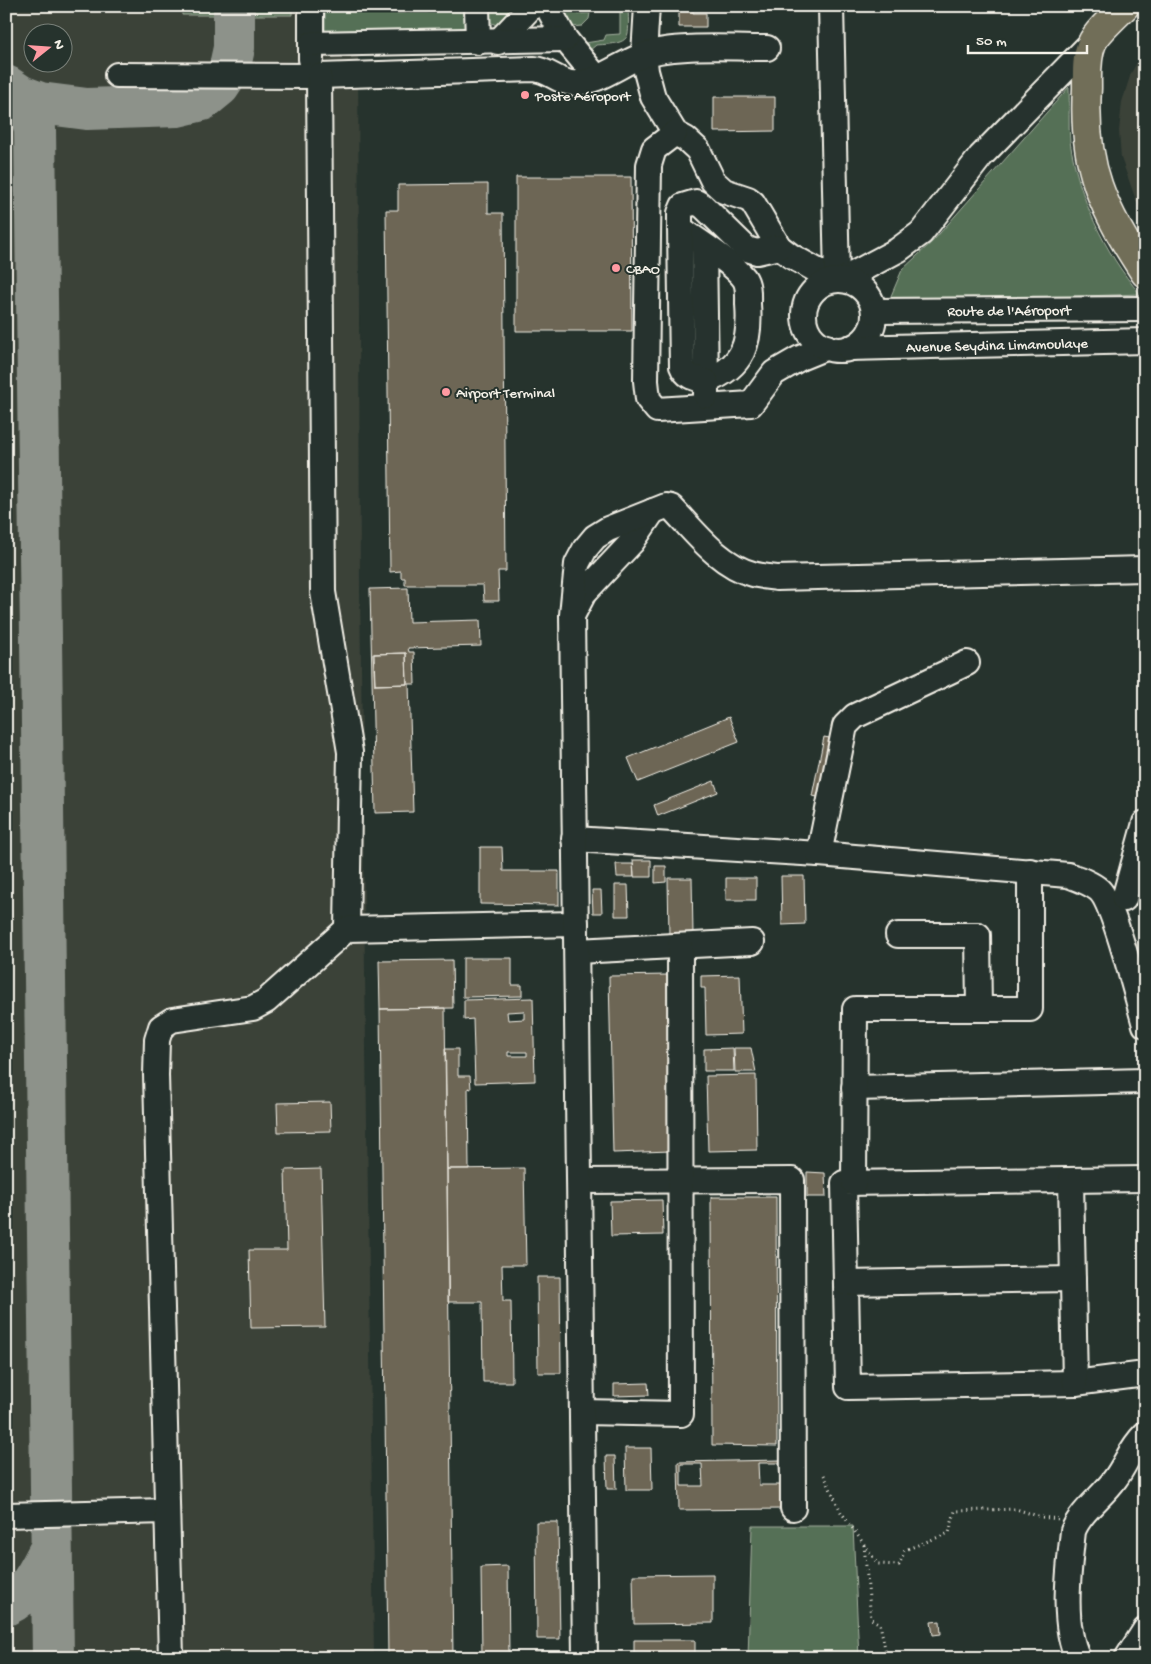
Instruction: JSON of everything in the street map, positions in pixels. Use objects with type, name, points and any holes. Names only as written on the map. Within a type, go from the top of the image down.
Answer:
[{"type":"highway","points":[[1125,6],[1092,42],[1087,81],[1087,141],[1094,178],[1104,205],[1145,273]]},
{"type":"highway","points":[[1087,81],[1104,56],[1145,10]]},
{"type":"highway","points":[[1124,241],[1145,258]]},
{"type":"street","points":[[311,6],[311,44],[315,76],[324,592],[350,752],[347,929]]},
{"type":"street","points":[[477,6],[488,42]]},
{"type":"street","points":[[488,42],[532,6]]},
{"type":"street","points":[[547,6],[565,39],[597,78]]},
{"type":"street","points":[[647,6],[644,54],[646,71],[653,97],[674,133],[686,139],[698,150],[707,172],[719,187],[753,203],[779,247],[791,256],[837,280],[860,286],[867,293],[874,311],[874,323],[869,334],[860,343],[800,358],[774,372],[751,404],[657,410],[648,399],[646,360],[648,165],[654,149],[674,133]]},
{"type":"street","points":[[831,6],[837,280]]},
{"type":"street","points":[[311,44],[565,39]]},
{"type":"street","points":[[838,348],[810,334],[805,312],[808,301],[814,291],[823,284],[837,280],[898,250],[921,233],[981,156],[1092,42]]},
{"type":"street","points":[[117,75],[315,76],[534,69],[542,70],[569,84],[578,84],[597,78],[644,54],[669,50],[767,48]]},
{"type":"street","points":[[680,228],[740,274],[746,281],[750,330],[742,352],[728,369],[706,381],[691,377],[684,372],[682,366],[680,228],[680,213],[683,206],[696,202],[703,206],[746,249],[757,252],[779,247]]},
{"type":"street","points":[[704,247],[706,407]]},
{"type":"street","name":"Route de l'Aéroport","points":[[874,311],[1145,309]]},
{"type":"street","name":"Avenue Seydina Limamoulaye","points":[[838,348],[1145,342]]},
{"type":"street","points":[[585,1658],[572,615],[577,564],[585,549],[595,537],[608,529],[666,506],[671,507],[718,554],[732,565],[752,574],[776,578],[1145,569]]},
{"type":"street","points":[[819,854],[845,726],[855,716],[967,663]]},
{"type":"street","points":[[1144,830],[1125,899],[1114,919],[1145,1026]]},
{"type":"street","points":[[574,839],[819,854],[1068,875],[1085,881],[1101,891],[1125,899]]},
{"type":"street","points":[[854,1183],[855,1009],[1030,1009],[1030,871]]},
{"type":"street","points":[[170,1658],[157,1040],[161,1027],[172,1020],[253,1008],[266,1001],[347,929],[576,924]]},
{"type":"street","points":[[898,935],[978,935],[979,1009]]},
{"type":"street","points":[[577,951],[752,942]]},
{"type":"street","points":[[583,1412],[681,1414],[680,946]]},
{"type":"street","points":[[854,1088],[1145,1081]]},
{"type":"street","points":[[1145,1179],[844,1183],[848,1387],[1075,1383],[1145,1374]]},
{"type":"street","points":[[580,1180],[792,1180],[793,1508]]},
{"type":"street","points":[[1071,1180],[1075,1383]]},
{"type":"street","points":[[846,1283],[1073,1279]]},
{"type":"street","points":[[1078,1658],[1072,1645],[1068,1617],[1071,1551],[1076,1525],[1114,1481],[1131,1448],[1145,1434]]},
{"type":"street","points":[[6,1515],[167,1511]]},
{"type":"street","points":[[1127,1658],[1145,1630]]},
{"type":"path","points":[[824,1475],[841,1512],[878,1564],[899,1565],[905,1550],[949,1534],[955,1511],[1016,1509],[1041,1517],[1062,1519],[1076,1525]]},
{"type":"path","points":[[864,1545],[871,1619],[880,1624],[887,1658]]},
{"type":"shaded area","points":[[6,6],[325,6],[325,36],[358,35],[360,589],[374,1658],[6,1658]]},
{"type":"shaded area","points":[[1145,49],[1145,214],[1137,203],[1121,158],[1119,131],[1122,102],[1131,73]]},
{"type":"green space","points":[[182,6],[224,6],[224,15],[182,15]]},
{"type":"green space","points":[[246,6],[292,6],[292,15],[246,15]]},
{"type":"green space","points":[[325,6],[467,6],[467,33],[325,36]]},
{"type":"green space","points":[[484,6],[520,6],[498,26],[488,21]]},
{"type":"green space","points":[[558,6],[576,6],[577,14],[590,13],[589,19],[582,26],[572,27]]},
{"type":"green space","points":[[620,6],[628,6],[629,26],[626,38],[617,43],[596,45],[589,51],[584,45],[585,43],[604,40],[606,35],[620,34]]},
{"type":"green space","points":[[1069,87],[1070,141],[1079,182],[1086,203],[1104,242],[1127,278],[1140,294],[888,303],[902,270],[933,241]]},
{"type":"green space","points":[[752,1526],[853,1526],[859,1658],[748,1658]]},
{"type":"building","points":[[386,6],[428,6],[428,12],[386,13]]},
{"type":"building","points":[[679,6],[693,6],[693,13],[706,13],[706,27],[679,27]]},
{"type":"building","points":[[714,97],[775,97],[775,131],[714,132]]},
{"type":"building","points":[[516,177],[631,177],[632,331],[516,331]]},
{"type":"building","name":"Airport Terminal","points":[[488,184],[488,213],[503,213],[506,571],[498,571],[499,601],[484,601],[483,585],[405,585],[405,578],[401,578],[401,571],[390,572],[386,210],[398,210],[398,185]]},
{"type":"building","points":[[408,588],[409,622],[480,620],[481,646],[408,648],[409,652],[414,652],[415,684],[409,684],[413,812],[375,813],[370,589]],"holes":[[[406,653],[407,684],[375,685],[373,654]]]},
{"type":"building","points":[[406,653],[407,684],[375,685],[374,654]]},
{"type":"building","points":[[729,717],[739,742],[638,782],[628,758]]},
{"type":"building","points":[[824,737],[835,739],[824,798],[812,796]]},
{"type":"building","points":[[714,781],[718,792],[658,816],[654,805]]},
{"type":"building","points":[[480,847],[502,847],[503,871],[559,871],[559,905],[480,904]]},
{"type":"building","points":[[633,860],[651,860],[651,877],[634,877]]},
{"type":"building","points":[[616,864],[633,864],[634,877],[617,877]]},
{"type":"building","points":[[655,866],[666,866],[666,882],[655,883]]},
{"type":"building","points":[[781,876],[804,876],[805,924],[782,925]]},
{"type":"building","points":[[668,878],[692,878],[693,935],[669,936]]},
{"type":"building","points":[[726,878],[756,878],[756,900],[726,900]]},
{"type":"building","points":[[615,885],[628,885],[629,916],[615,916]]},
{"type":"building","points":[[592,890],[601,890],[602,913],[593,913]]},
{"type":"building","points":[[463,958],[512,958],[512,985],[522,985],[522,996],[463,997]]},
{"type":"building","points":[[452,960],[453,1008],[380,1009],[379,961]]},
{"type":"building","points":[[668,975],[671,1151],[613,1153],[609,976]]},
{"type":"building","points":[[740,975],[742,1034],[706,1035],[705,988],[701,988],[701,976]]},
{"type":"building","points":[[533,998],[535,1081],[475,1083],[473,1019],[464,1020],[464,1000]],"holes":[[[524,1011],[524,1019],[508,1020],[507,1012]],[[508,1052],[527,1052],[527,1056],[508,1056]]]},
{"type":"building","points":[[445,1008],[453,1658],[388,1658],[380,1009]]},
{"type":"building","points":[[733,1048],[734,1071],[704,1071],[704,1049]]},
{"type":"building","points":[[734,1048],[751,1048],[756,1072],[735,1072]]},
{"type":"building","points":[[445,1049],[458,1049],[458,1076],[470,1076],[471,1089],[468,1088],[469,1169],[447,1169]]},
{"type":"building","points":[[756,1075],[757,1150],[708,1151],[706,1076]]},
{"type":"building","points":[[330,1102],[331,1131],[278,1132],[277,1103]]},
{"type":"building","points":[[524,1168],[526,1265],[502,1265],[503,1301],[511,1301],[512,1382],[483,1382],[482,1302],[448,1302],[447,1169]]},
{"type":"building","points":[[321,1169],[325,1327],[251,1328],[249,1250],[287,1250],[285,1170]]},
{"type":"building","points":[[807,1172],[825,1173],[826,1197],[807,1197]]},
{"type":"building","points":[[711,1197],[776,1197],[777,1446],[712,1445]]},
{"type":"building","points":[[662,1200],[663,1235],[611,1236],[610,1201]]},
{"type":"building","points":[[537,1277],[560,1277],[561,1373],[538,1373]]},
{"type":"building","points":[[648,1383],[649,1395],[614,1396],[614,1384]]},
{"type":"building","points":[[625,1448],[651,1448],[652,1490],[626,1490]]},
{"type":"building","points":[[606,1456],[615,1456],[616,1489],[607,1489]]},
{"type":"building","points":[[782,1460],[783,1509],[679,1510],[678,1462]],"holes":[[[758,1463],[779,1463],[780,1485],[759,1485]],[[681,1464],[702,1464],[703,1486],[681,1486]]]},
{"type":"building","points":[[536,1522],[558,1522],[560,1639],[537,1639]]},
{"type":"building","points":[[508,1566],[509,1658],[482,1658],[481,1567]]},
{"type":"building","points":[[713,1574],[713,1623],[634,1624],[633,1575]]},
{"type":"building","points":[[940,1621],[941,1634],[933,1635],[931,1622]]},
{"type":"building","points":[[634,1640],[695,1640],[695,1653],[634,1654]]},
{"type":"building","points":[[534,1653],[551,1653],[551,1658],[534,1658]]},
{"type":"taxiway","points":[[6,86],[21,96],[40,103],[87,109],[177,106],[202,100],[219,86],[229,71],[234,48],[234,6]]},
{"type":"taxiway","points":[[21,96],[35,128],[53,1658]]},
{"type":"taxiway","points":[[6,1605],[28,1588],[51,1548]]},
{"type":"place","name":"Poste Aéroport","points":[[525,95]]},
{"type":"place","name":"CBAO","points":[[616,268]]},
{"type":"place","name":"Airport Terminal","points":[[446,392]]}]
